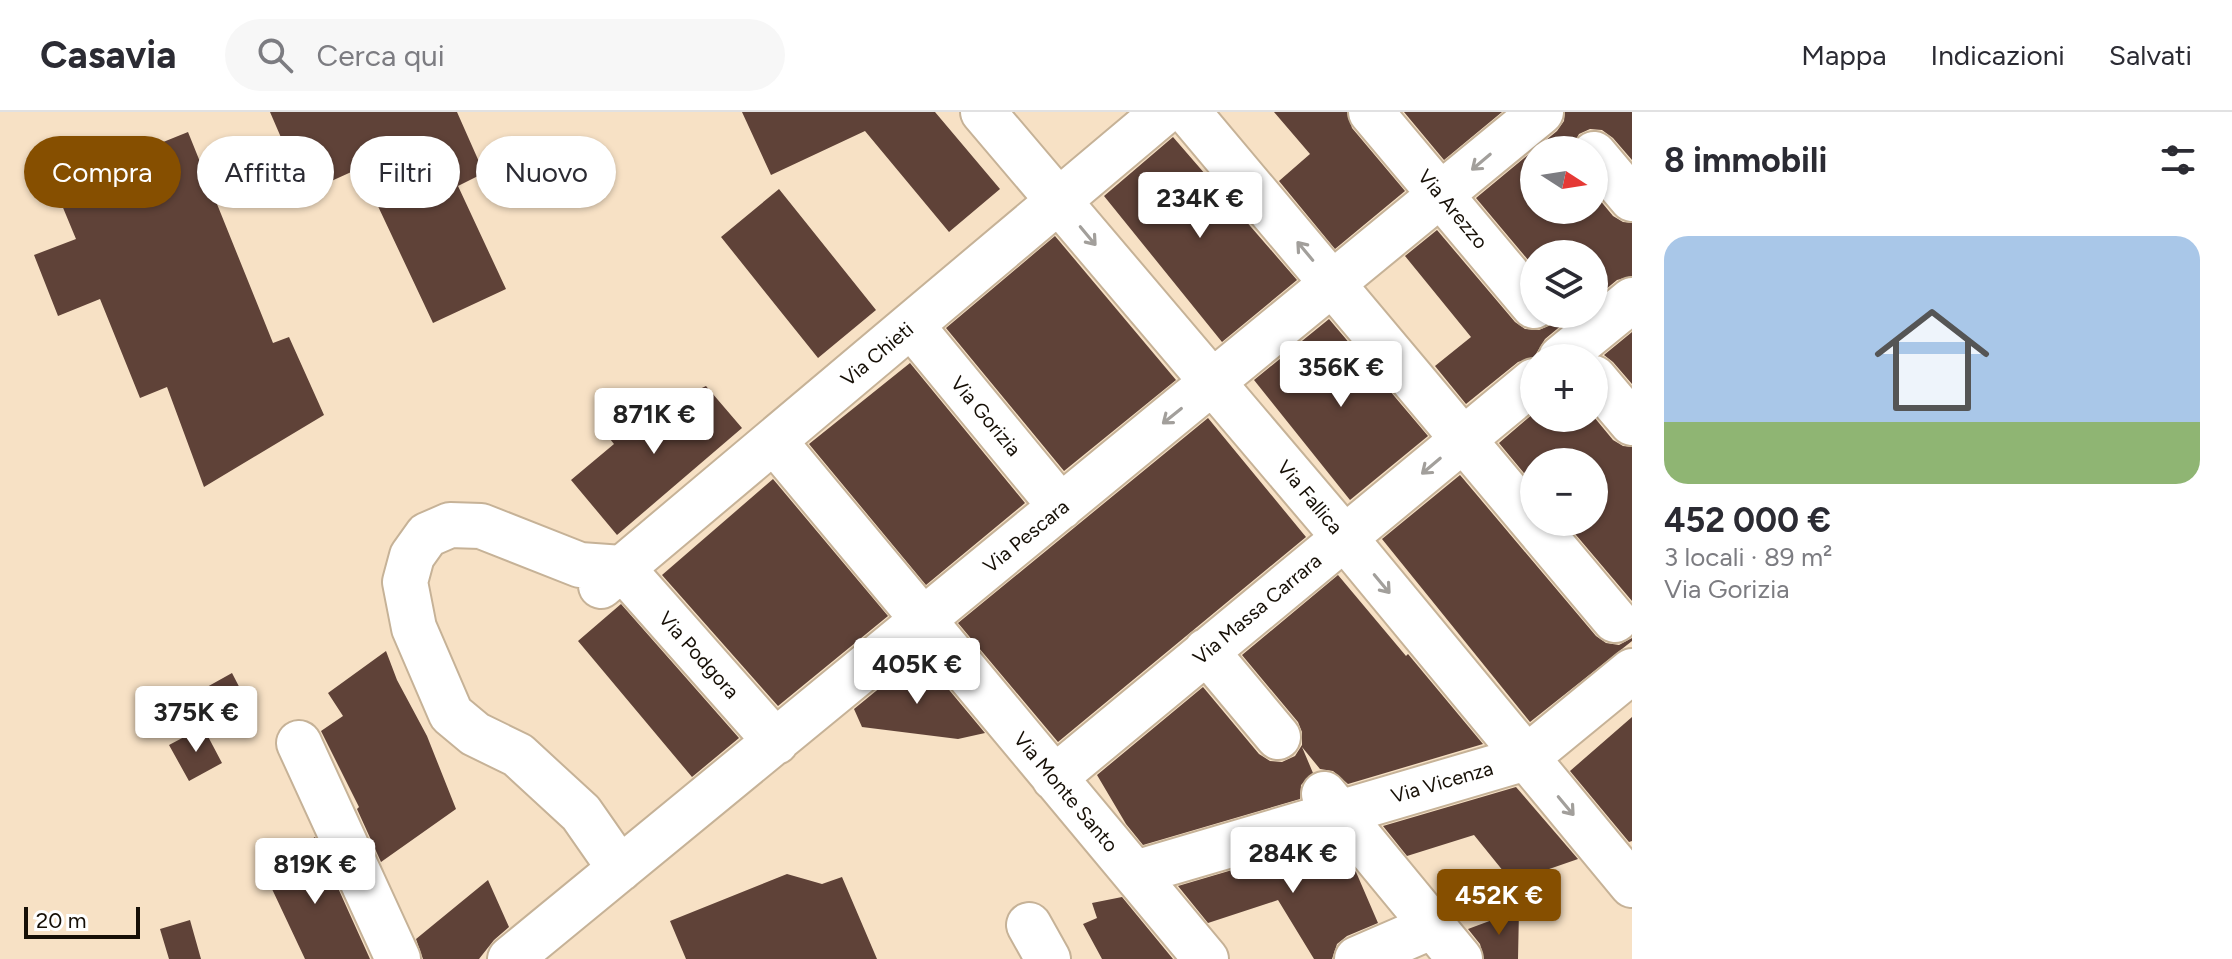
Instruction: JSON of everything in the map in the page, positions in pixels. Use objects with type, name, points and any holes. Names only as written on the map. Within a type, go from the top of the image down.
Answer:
[{"type":"street","name":"Via Fallica","points":[[983,112],[1344,537],[1632,885]]},
{"type":"street","name":"Via Chieti","points":[[606,582],[1164,112]]},
{"type":"street","points":[[1188,112],[1615,620]]},
{"type":"street","name":"Via Arezzo","points":[[1371,112],[1520,289]]},
{"type":"street","name":"Via Pescara","points":[[510,959],[1541,112]]},
{"type":"street","points":[[1559,112],[1579,136]]},
{"type":"street","points":[[1608,171],[1632,199]]},
{"type":"street","points":[[1592,344],[1632,300]]},
{"type":"street","name":"Via Gorizia","points":[[911,325],[1061,507]]},
{"type":"street","name":"Via Massa Carrara","points":[[1054,778],[1520,392]]},
{"type":"street","points":[[1608,396],[1632,423]]},
{"type":"street","name":"Via Monte Santo","points":[[774,441],[1206,959]]},
{"type":"street","points":[[606,582],[580,565],[481,526],[450,525],[427,535],[412,556],[405,582],[414,628],[451,714],[475,734],[518,755],[581,813],[620,869]]},
{"type":"street","name":"Via Podgora","points":[[606,582],[776,742]]},
{"type":"street","points":[[1206,651],[1278,737]]},
{"type":"street","name":"Via Vicenza","points":[[1135,873],[1332,803],[1526,758],[1632,671]]},
{"type":"street","points":[[299,743],[398,959]]},
{"type":"street","points":[[1332,803],[1447,943],[1357,959]]},
{"type":"building","points":[[270,112],[457,112],[476,155],[476,177],[460,185],[460,136],[350,136],[350,173],[334,180],[334,136],[280,136]]},
{"type":"building","points":[[742,112],[935,112],[1000,189],[949,232],[865,131],[771,175]]},
{"type":"building","points":[[1274,112],[1347,112],[1352,128],[1405,191],[1335,249],[1279,181],[1310,154]]},
{"type":"building","points":[[1404,112],[1502,112],[1444,160]]},
{"type":"building","points":[[1565,112],[1632,112],[1632,160],[1602,130],[1590,129],[1578,136],[1551,136],[1564,121]]},
{"type":"building","points":[[188,132],[197,154],[197,208],[219,208],[273,343],[289,337],[324,415],[204,487],[167,387],[140,398],[100,299],[58,316],[34,255],[76,239],[63,208],[181,208],[181,136],[178,136]]},
{"type":"building","points":[[1173,137],[1297,280],[1222,342],[1104,196]]},
{"type":"building","points":[[1520,162],[1520,224],[1608,224],[1608,210],[1623,222],[1632,223],[1632,276],[1617,280],[1608,287],[1608,240],[1520,240],[1520,250],[1476,198]]},
{"type":"building","points":[[779,189],[876,310],[818,358],[721,237]]},
{"type":"building","points":[[460,190],[506,289],[433,323],[379,208],[460,208]]},
{"type":"building","points":[[1437,230],[1520,328],[1558,328],[1542,344],[1520,344],[1520,361],[1466,404],[1435,366],[1471,337],[1405,256]]},
{"type":"building","points":[[1055,236],[1176,380],[1064,471],[946,328]]},
{"type":"building","points":[[1329,319],[1428,436],[1350,500],[1254,380]]},
{"type":"building","points":[[1632,332],[1632,384],[1608,358],[1608,352]]},
{"type":"building","points":[[910,363],[1025,503],[926,585],[809,444]]},
{"type":"building","points":[[706,386],[742,428],[617,535],[571,480],[614,444],[606,434]]},
{"type":"building","points":[[1208,418],[1306,537],[1058,742],[958,623]]},
{"type":"building","points":[[1520,425],[1520,432],[1606,432],[1623,446],[1632,447],[1632,601],[1577,536],[1608,536],[1608,448],[1520,448],[1520,468],[1499,443]]},
{"type":"building","points":[[1460,475],[1596,636],[1606,643],[1619,645],[1632,638],[1530,722],[1382,539]]},
{"type":"building","points":[[773,479],[888,616],[778,706],[662,575]]},
{"type":"building","points":[[1338,575],[1483,744],[1348,784],[1333,771],[1320,769],[1302,747],[1313,773],[1301,785],[1300,799],[1143,845],[1126,824],[1097,775],[1203,687],[1259,754],[1270,761],[1282,762],[1295,756],[1302,745],[1298,722],[1242,655]]},
{"type":"building","points":[[621,604],[739,738],[692,777],[578,641]]},
{"type":"building","points":[[386,651],[397,680],[427,736],[456,809],[381,862],[357,809],[359,807],[321,731],[343,716],[328,693]]},
{"type":"building","points":[[920,655],[985,733],[958,739],[862,727],[854,709]]},
{"type":"building","points":[[232,673],[247,702],[205,726],[189,697]]},
{"type":"building","points":[[1632,717],[1632,841],[1629,842],[1570,771]]},
{"type":"building","points":[[203,727],[222,763],[189,781],[169,745]]},
{"type":"building","points":[[1516,787],[1578,859],[1512,882],[1474,835],[1407,856],[1383,826]]},
{"type":"building","points":[[315,837],[370,959],[305,959],[264,872]]},
{"type":"building","points":[[1331,841],[1356,872],[1378,923],[1347,936],[1337,944],[1332,959],[1314,959],[1278,900],[1208,923],[1178,886]]},
{"type":"building","points":[[787,874],[822,884],[842,877],[877,959],[686,959],[670,921]]},
{"type":"building","points":[[488,880],[509,927],[479,959],[423,959],[416,939]]},
{"type":"building","points":[[1122,897],[1173,959],[1102,959],[1083,924],[1097,918],[1092,903]]},
{"type":"building","points":[[1519,910],[1518,959],[1484,959],[1480,944],[1468,929]]},
{"type":"building","points":[[190,920],[201,959],[169,959],[160,929]]}]
